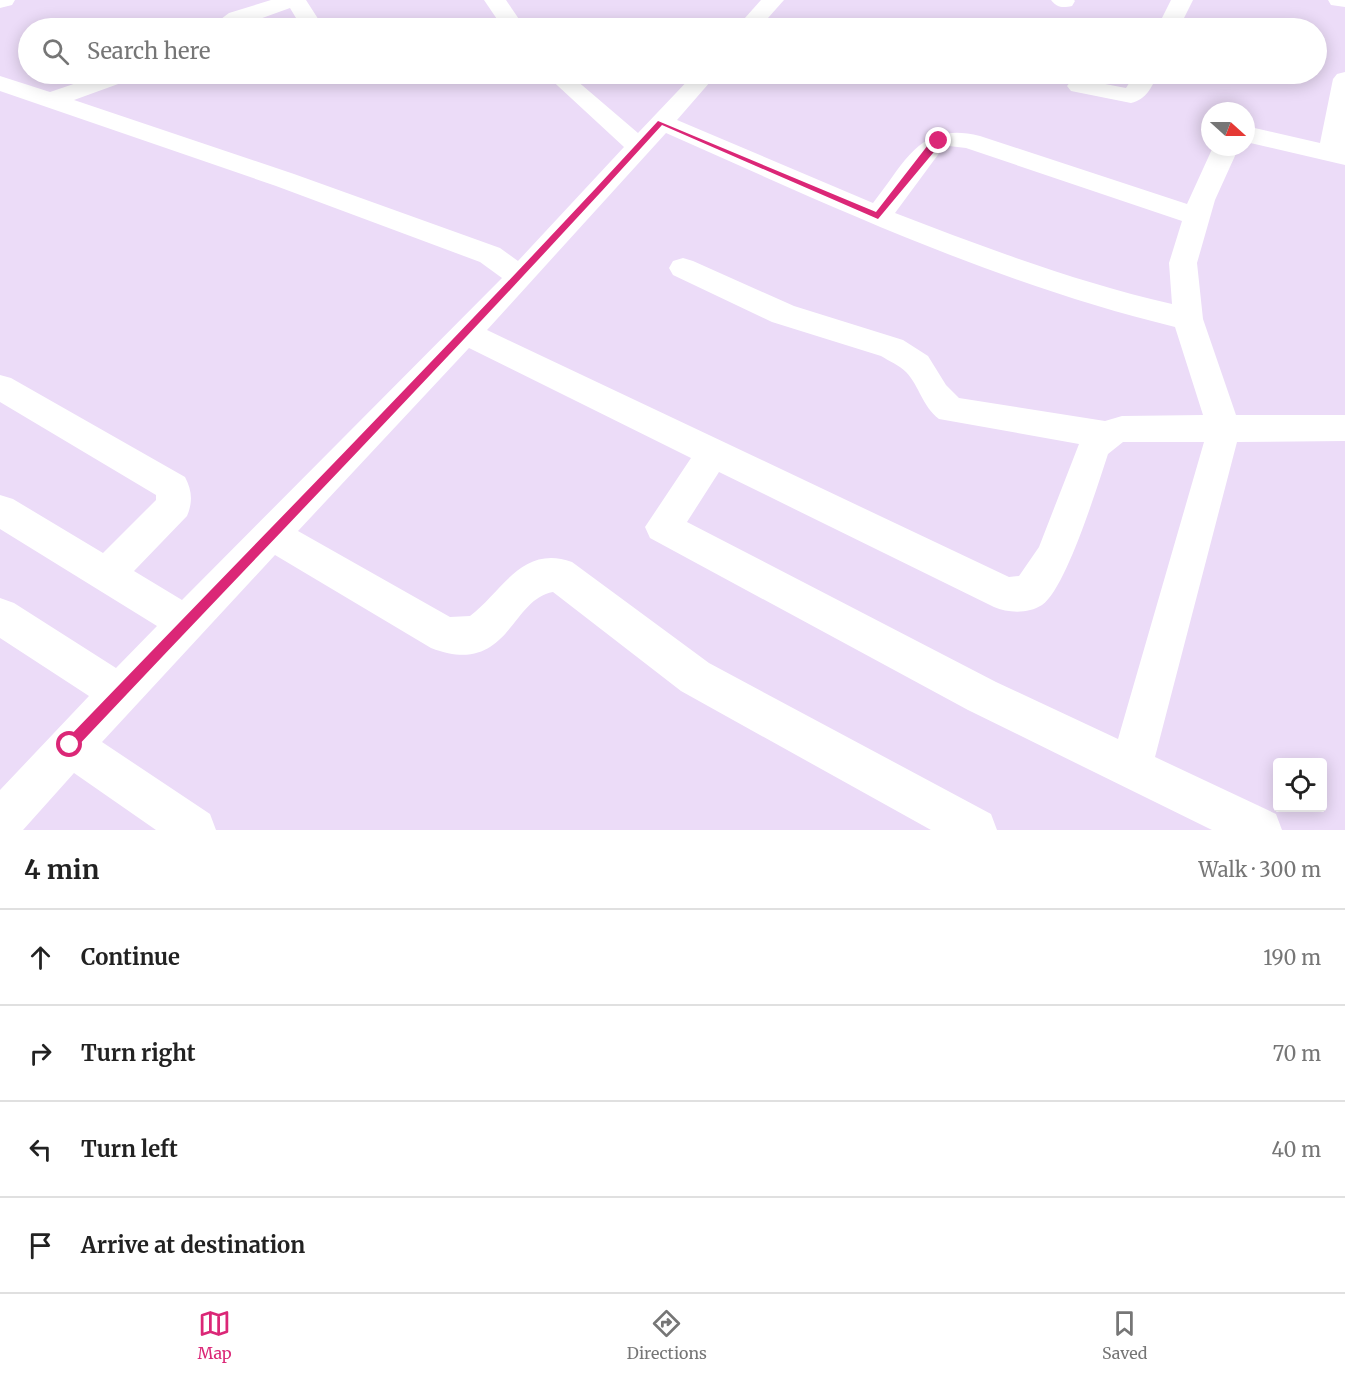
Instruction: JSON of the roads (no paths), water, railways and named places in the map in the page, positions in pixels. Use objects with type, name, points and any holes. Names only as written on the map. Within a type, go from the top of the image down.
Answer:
[{"type":"street","points":[[0,2],[4,0]]},
{"type":"street","points":[[495,0],[507,18]]},
{"type":"street","points":[[756,18],[773,0]]},
{"type":"street","points":[[1173,18],[1182,0]]},
{"type":"street","points":[[1339,0],[1345,1]]},
{"type":"street","points":[[237,18],[290,1],[297,2],[307,18]]},
{"type":"street","points":[[1255,136],[1338,155],[1345,79]]},
{"type":"street","points":[[0,83],[285,180],[490,255],[520,277]]},
{"type":"street","points":[[51,100],[96,84]]},
{"type":"street","points":[[567,84],[639,147]]},
{"type":"street","points":[[0,823],[70,745],[464,332],[520,277],[697,84]]},
{"type":"street","points":[[1079,86],[1131,96],[1141,84]]},
{"type":"street","points":[[661,122],[878,216],[1055,284],[1188,319]]},
{"type":"street","points":[[878,216],[931,147],[949,138],[972,141],[1196,216]]},
{"type":"street","points":[[1131,768],[1224,429],[1188,319],[1183,263],[1196,216],[1222,156]]},
{"type":"street","points":[[683,268],[783,314],[906,355],[918,365],[935,397],[951,410],[1105,435]]},
{"type":"street","points":[[464,332],[1007,595],[1030,592],[1054,555],[1094,447],[1105,435],[1122,429],[1345,428]]},
{"type":"street","points":[[0,387],[173,487],[174,505],[107,574]]},
{"type":"street","points":[[712,453],[663,527],[982,696],[1260,830]]},
{"type":"street","points":[[0,510],[187,624]]},
{"type":"street","points":[[271,534],[445,635],[463,638],[487,630],[525,584],[542,576],[559,574],[695,677],[975,830]]},
{"type":"street","points":[[0,616],[120,693]]},
{"type":"street","points":[[70,745],[186,828]]}]
